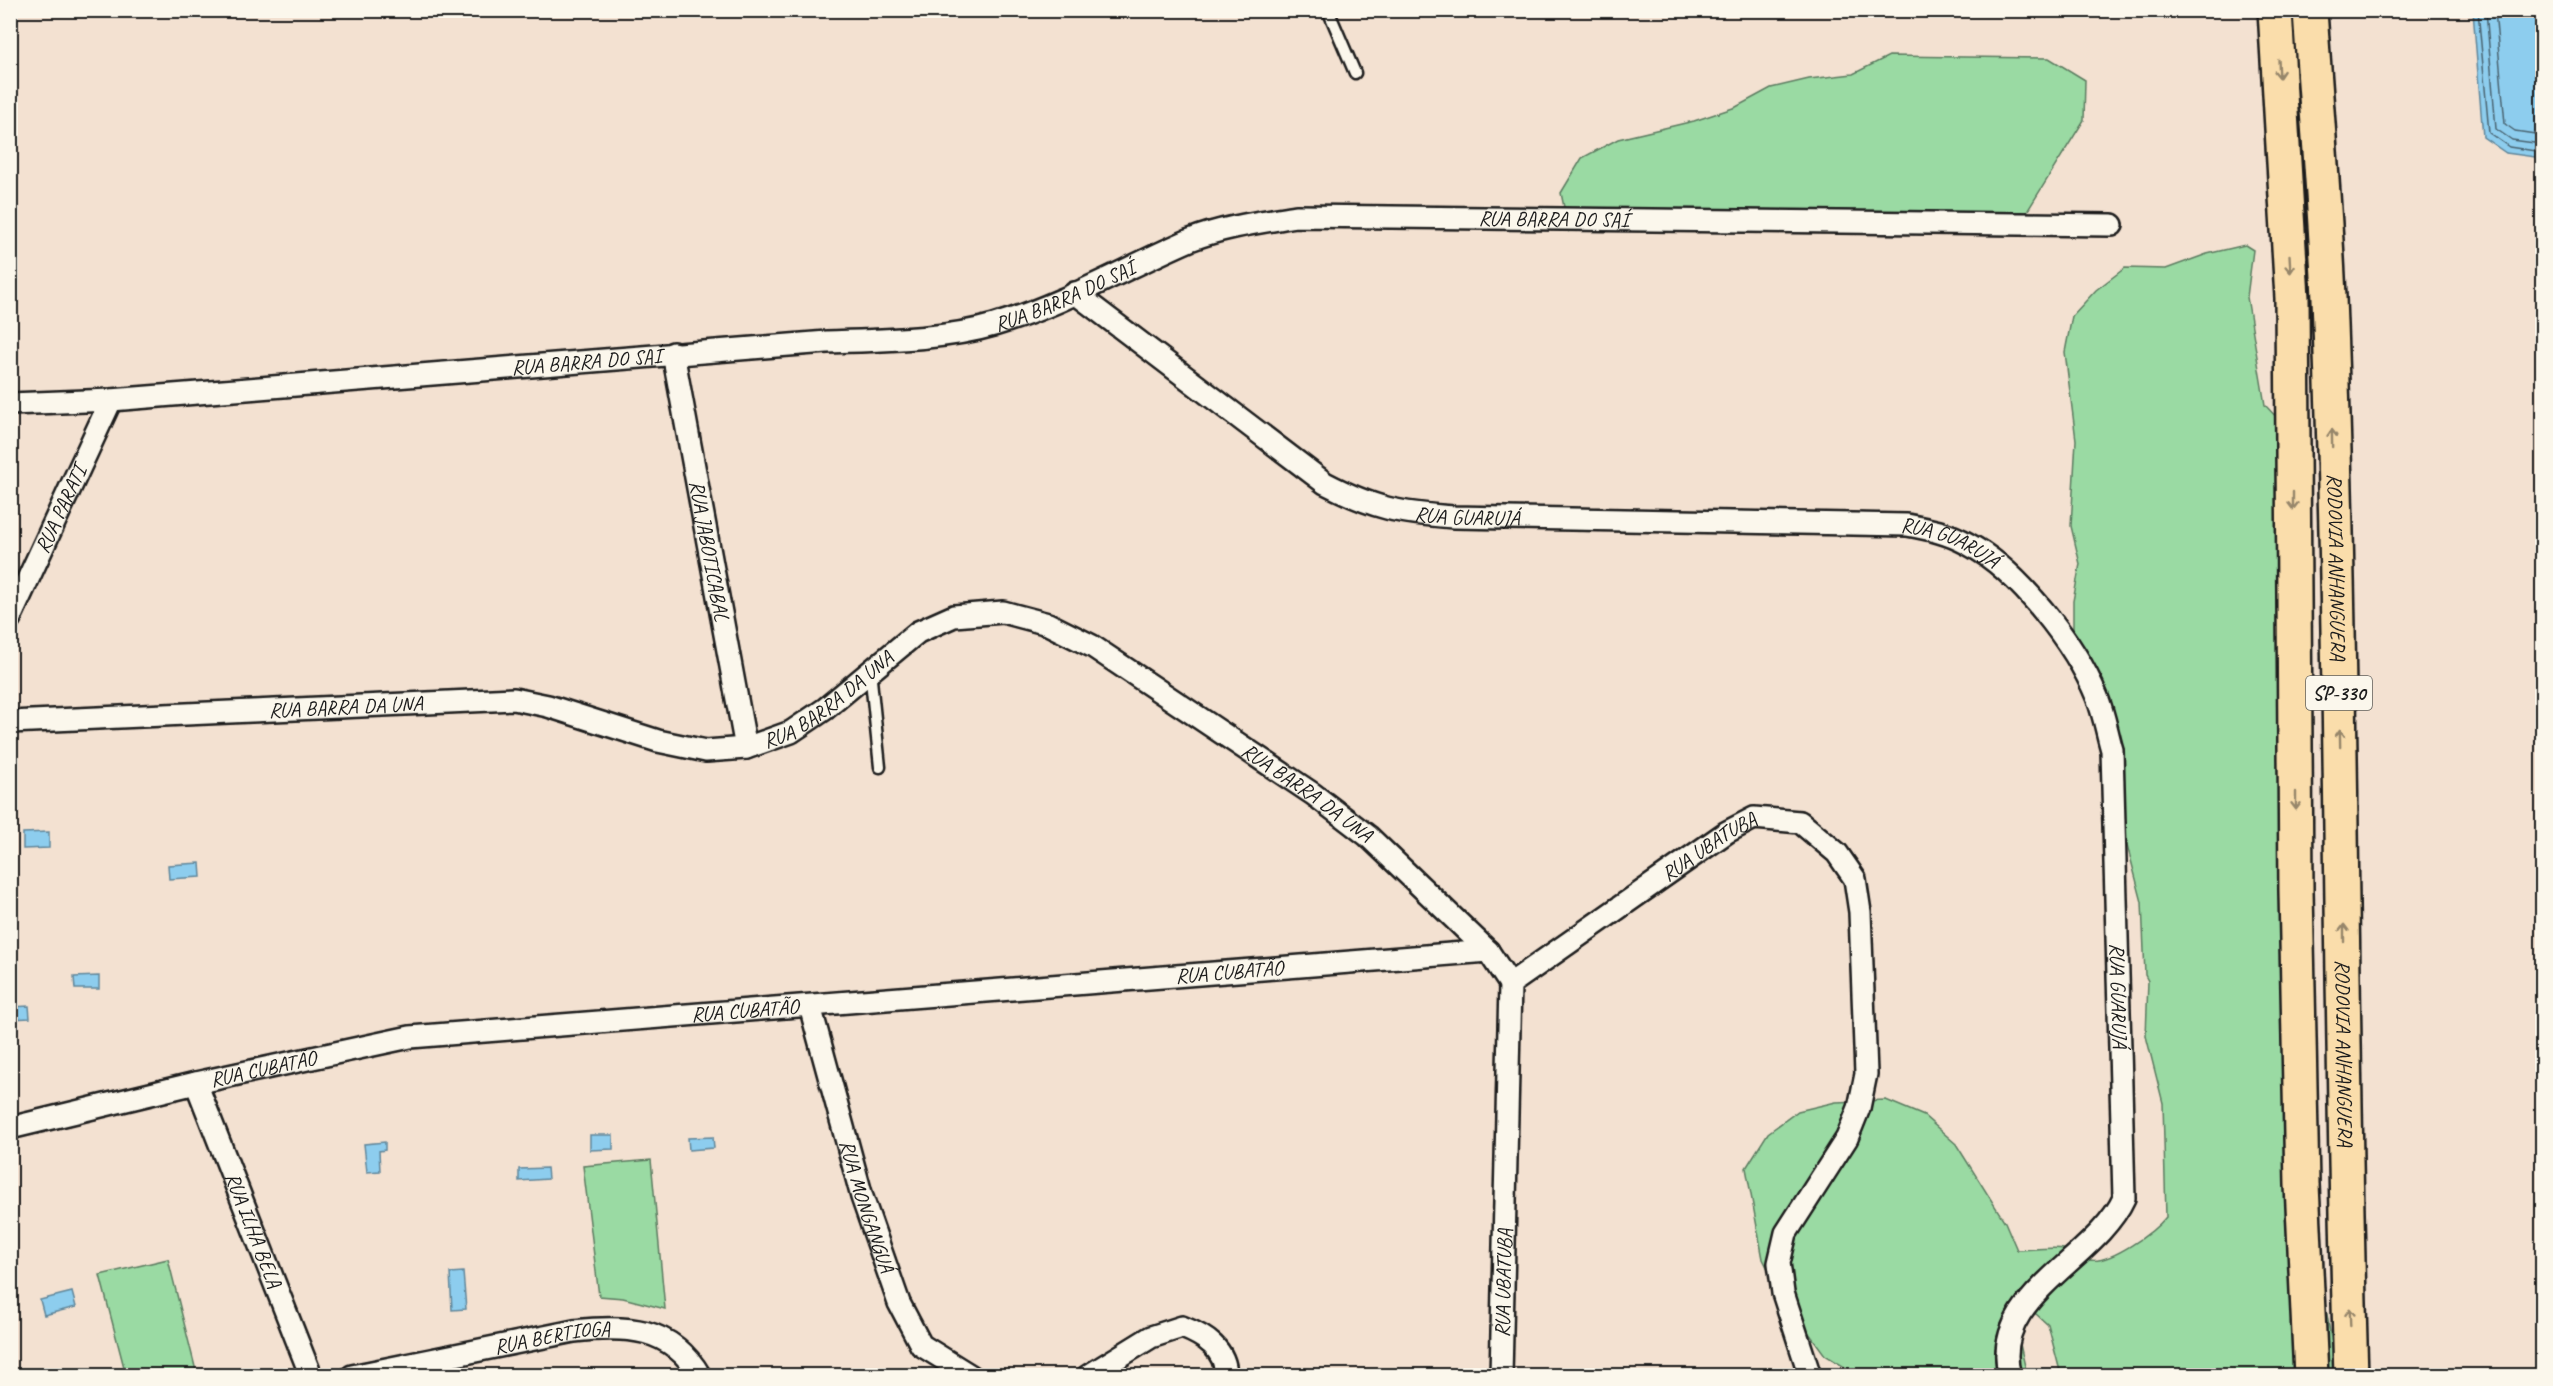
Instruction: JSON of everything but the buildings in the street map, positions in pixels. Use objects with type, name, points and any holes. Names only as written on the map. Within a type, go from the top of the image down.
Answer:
[{"type":"highway","name":"RODOVIA ANHANGUERA","points":[[2275,10],[2292,298],[2296,891],[2302,1185],[2311,1376]]},
{"type":"highway","name":"RODOVIA ANHANGUERA","points":[[2310,10],[2329,297],[2344,896],[2345,1181],[2351,1376]]},
{"type":"street","name":"RUA BARRA DO SAÍ","points":[[10,404],[111,400],[673,353],[827,342],[911,339],[993,326],[1075,293],[1192,239],[1249,224],[1296,216],[2112,225]]},
{"type":"street","name":"RUA GUARUJÁ","points":[[1075,293],[1325,483],[1364,503],[1403,513],[1454,517],[1907,525],[1939,531],[1969,544],[2002,566],[2027,593],[2073,649],[2098,698],[2112,750],[2124,1198],[2109,1225],[2039,1289],[2020,1312],[2009,1332],[2005,1355],[2010,1376]]},
{"type":"street","name":"RUA JABOTICABAL","points":[[673,353],[747,748]]},
{"type":"street","name":"RUA PARATI","points":[[10,618],[111,400]]},
{"type":"street","name":"RUA BARRA DA UNA","points":[[10,722],[514,699],[548,706],[658,741],[706,751],[747,748],[791,732],[825,709],[918,632],[954,616],[1003,612],[1048,624],[1092,646],[1313,794],[1368,836],[1488,951],[1510,984]]},
{"type":"street","name":"RUA UBATUBA","points":[[1501,1376],[1510,984],[1727,832],[1754,818],[1800,822],[1837,853],[1855,879],[1860,912],[1866,1074],[1859,1108],[1847,1138],[1786,1233],[1779,1263],[1783,1293],[1810,1376]]},
{"type":"street","name":"RUA CUBATÃO","points":[[10,1128],[196,1083],[410,1037],[1488,951]]},
{"type":"street","name":"RUA MONGANGUÁ","points":[[810,1006],[862,1197],[899,1303],[921,1345],[971,1376]]},
{"type":"street","name":"RUA ILHA BELA","points":[[196,1083],[311,1376]]},
{"type":"street","points":[[1089,1376],[1151,1337],[1182,1327],[1218,1349],[1224,1358],[1226,1376]]},
{"type":"street","name":"RUA BERTIOGA","points":[[352,1376],[574,1331],[631,1328],[662,1338],[691,1359],[700,1376]]},
{"type":"lane","points":[[1328,10],[1355,73]]},
{"type":"lane","points":[[870,670],[880,767]]},
{"type":"green space","points":[[1889,56],[2049,58],[2085,80],[2084,120],[2020,223],[1573,225],[1569,231],[1561,193],[1582,158],[1618,139],[1694,121],[1736,107],[1771,88],[1809,79],[1853,74]]},
{"type":"green space","points":[[2245,245],[2253,250],[2247,297],[2265,405],[2279,420],[2300,1154],[2321,1242],[2321,1278],[2337,1375],[2061,1375],[2048,1325],[2036,1314],[2022,1313],[2016,1327],[2027,1375],[1882,1376],[1851,1371],[1825,1355],[1781,1295],[1763,1259],[1746,1168],[1768,1133],[1798,1111],[1836,1102],[1886,1100],[1924,1116],[1956,1144],[2005,1222],[2017,1250],[2061,1249],[2090,1260],[2099,1260],[2131,1246],[2152,1231],[2166,1217],[2163,1103],[2146,1036],[2148,981],[2145,975],[2142,902],[2120,818],[2115,756],[2073,641],[2073,601],[2080,564],[2071,526],[2076,440],[2065,352],[2072,316],[2096,290],[2125,268],[2166,269],[2207,254]]},
{"type":"green space","points":[[651,1160],[665,1309],[623,1298],[599,1296],[583,1166]]},
{"type":"green space","points":[[168,1259],[197,1375],[126,1375],[100,1275]]},
{"type":"water","points":[[2473,11],[2542,11],[2542,158],[2506,153],[2483,137]]},
{"type":"water","points":[[49,832],[49,848],[23,849],[23,833]]},
{"type":"water","points":[[200,863],[201,877],[169,879],[168,865]]},
{"type":"water","points":[[99,976],[99,989],[75,989],[74,977]]},
{"type":"water","points":[[29,1006],[30,1018],[11,1019],[11,1007]]},
{"type":"water","points":[[590,1135],[613,1135],[613,1149],[590,1150]]},
{"type":"water","points":[[713,1137],[714,1148],[689,1150],[688,1138]]},
{"type":"water","points":[[385,1142],[385,1150],[379,1151],[380,1171],[367,1172],[364,1144]]},
{"type":"water","points":[[547,1168],[548,1179],[519,1181],[519,1169]]},
{"type":"water","points":[[463,1272],[466,1309],[452,1310],[450,1273]]},
{"type":"water","points":[[72,1292],[76,1307],[44,1315],[40,1300]]}]
